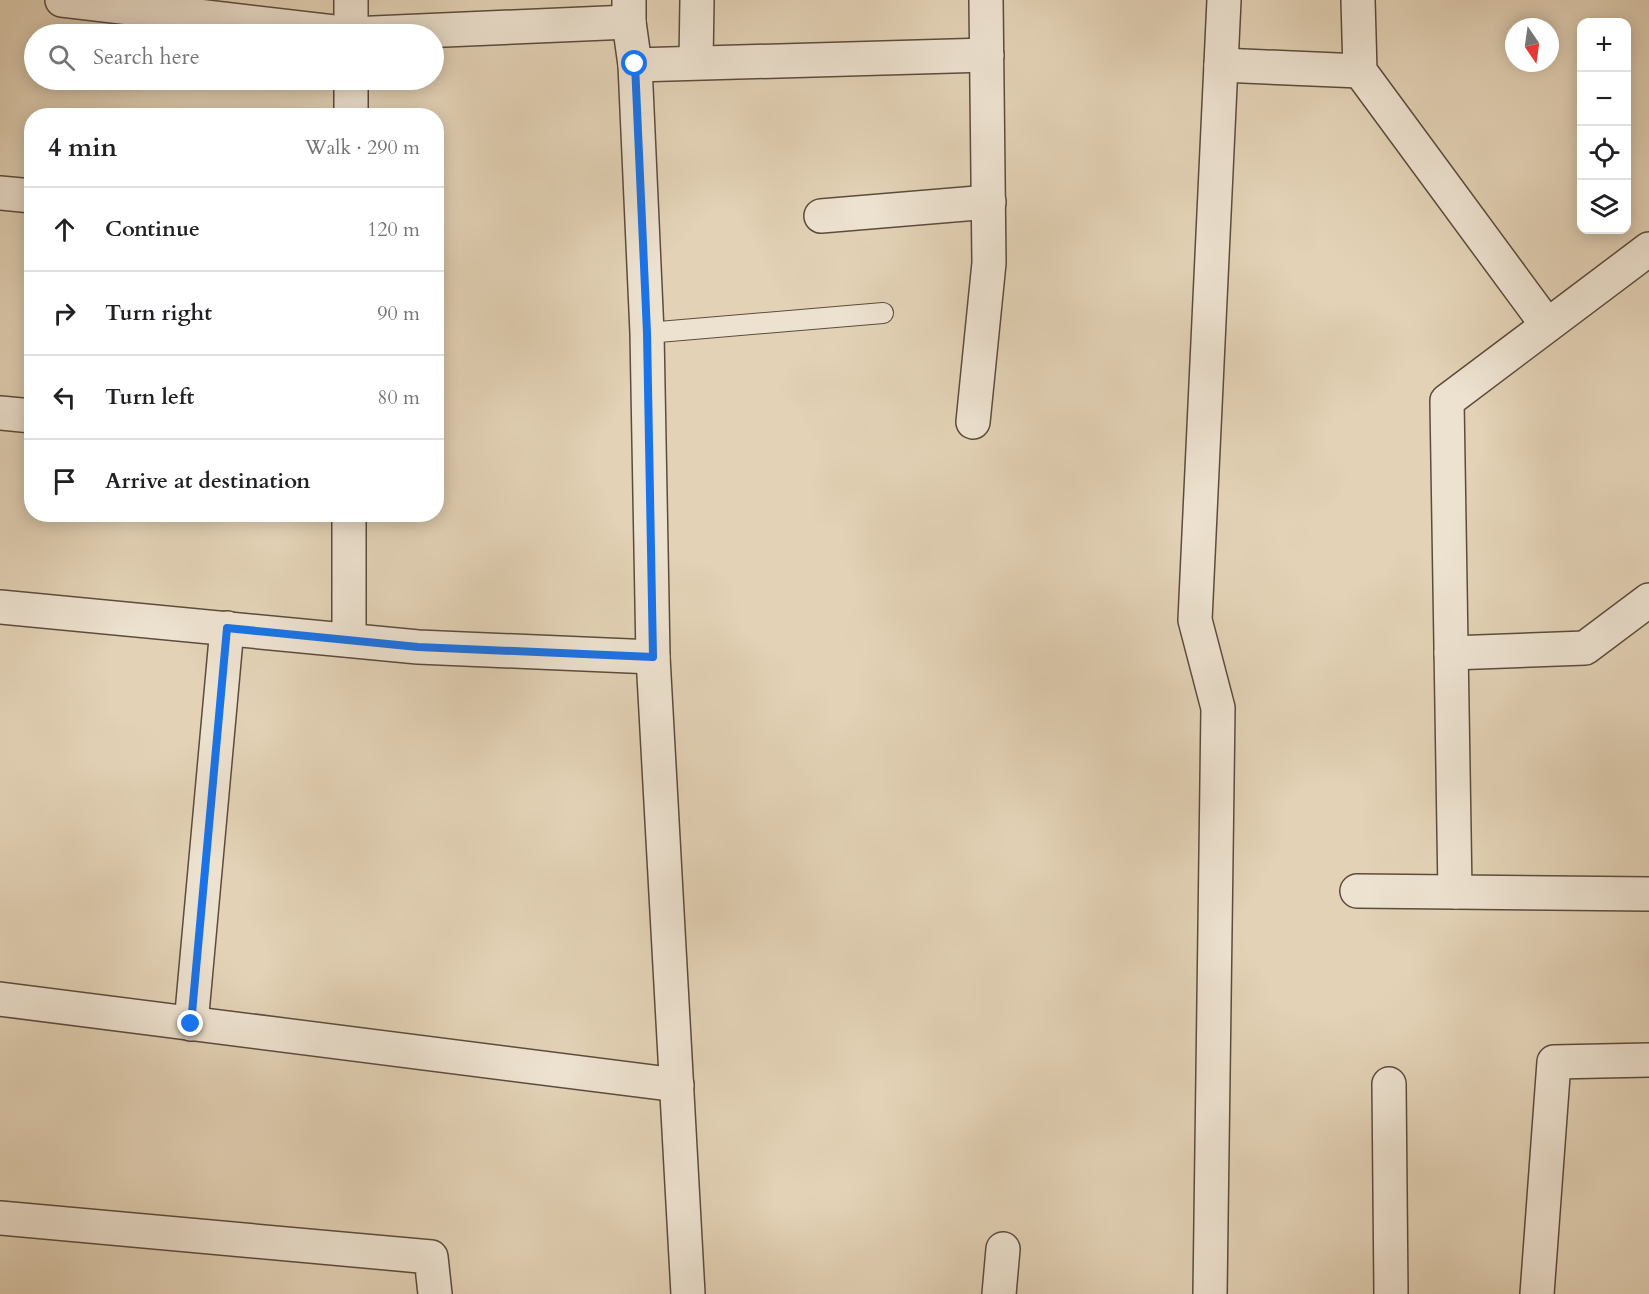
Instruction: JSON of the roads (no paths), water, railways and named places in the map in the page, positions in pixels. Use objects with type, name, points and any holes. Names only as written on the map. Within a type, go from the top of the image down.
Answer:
[{"type":"street","points":[[62,0],[266,24]]},
{"type":"street","points":[[351,0],[351,24]]},
{"type":"street","points":[[696,62],[698,0]]},
{"type":"street","points":[[973,422],[989,263],[986,0]]},
{"type":"street","points":[[1210,1294],[1218,708],[1195,620],[1224,0]]},
{"type":"street","points":[[1358,0],[1360,71],[1547,325]]},
{"type":"street","points":[[444,26],[629,11],[635,64],[647,333],[653,657],[688,1294]]},
{"type":"street","points":[[635,64],[987,55]]},
{"type":"street","points":[[1221,65],[1360,71]]},
{"type":"street","points":[[351,90],[351,108]]},
{"type":"street","points":[[0,193],[24,195]]},
{"type":"street","points":[[821,216],[989,202]]},
{"type":"street","points":[[1455,891],[1447,401],[1649,249]]},
{"type":"street","points":[[0,413],[24,415]]},
{"type":"street","points":[[349,522],[349,640]]},
{"type":"street","points":[[1451,653],[1585,648],[1649,600]]},
{"type":"street","points":[[0,607],[418,647],[653,657]]},
{"type":"street","points":[[191,1024],[227,628]]},
{"type":"street","points":[[1357,891],[1649,894]]},
{"type":"street","points":[[0,999],[677,1085]]},
{"type":"street","points":[[1537,1294],[1554,1062],[1649,1060]]},
{"type":"street","points":[[1389,1084],[1391,1294]]},
{"type":"street","points":[[0,1218],[431,1257],[435,1294]]},
{"type":"street","points":[[999,1294],[1003,1249]]},
{"type":"lane","points":[[647,333],[883,313]]}]
